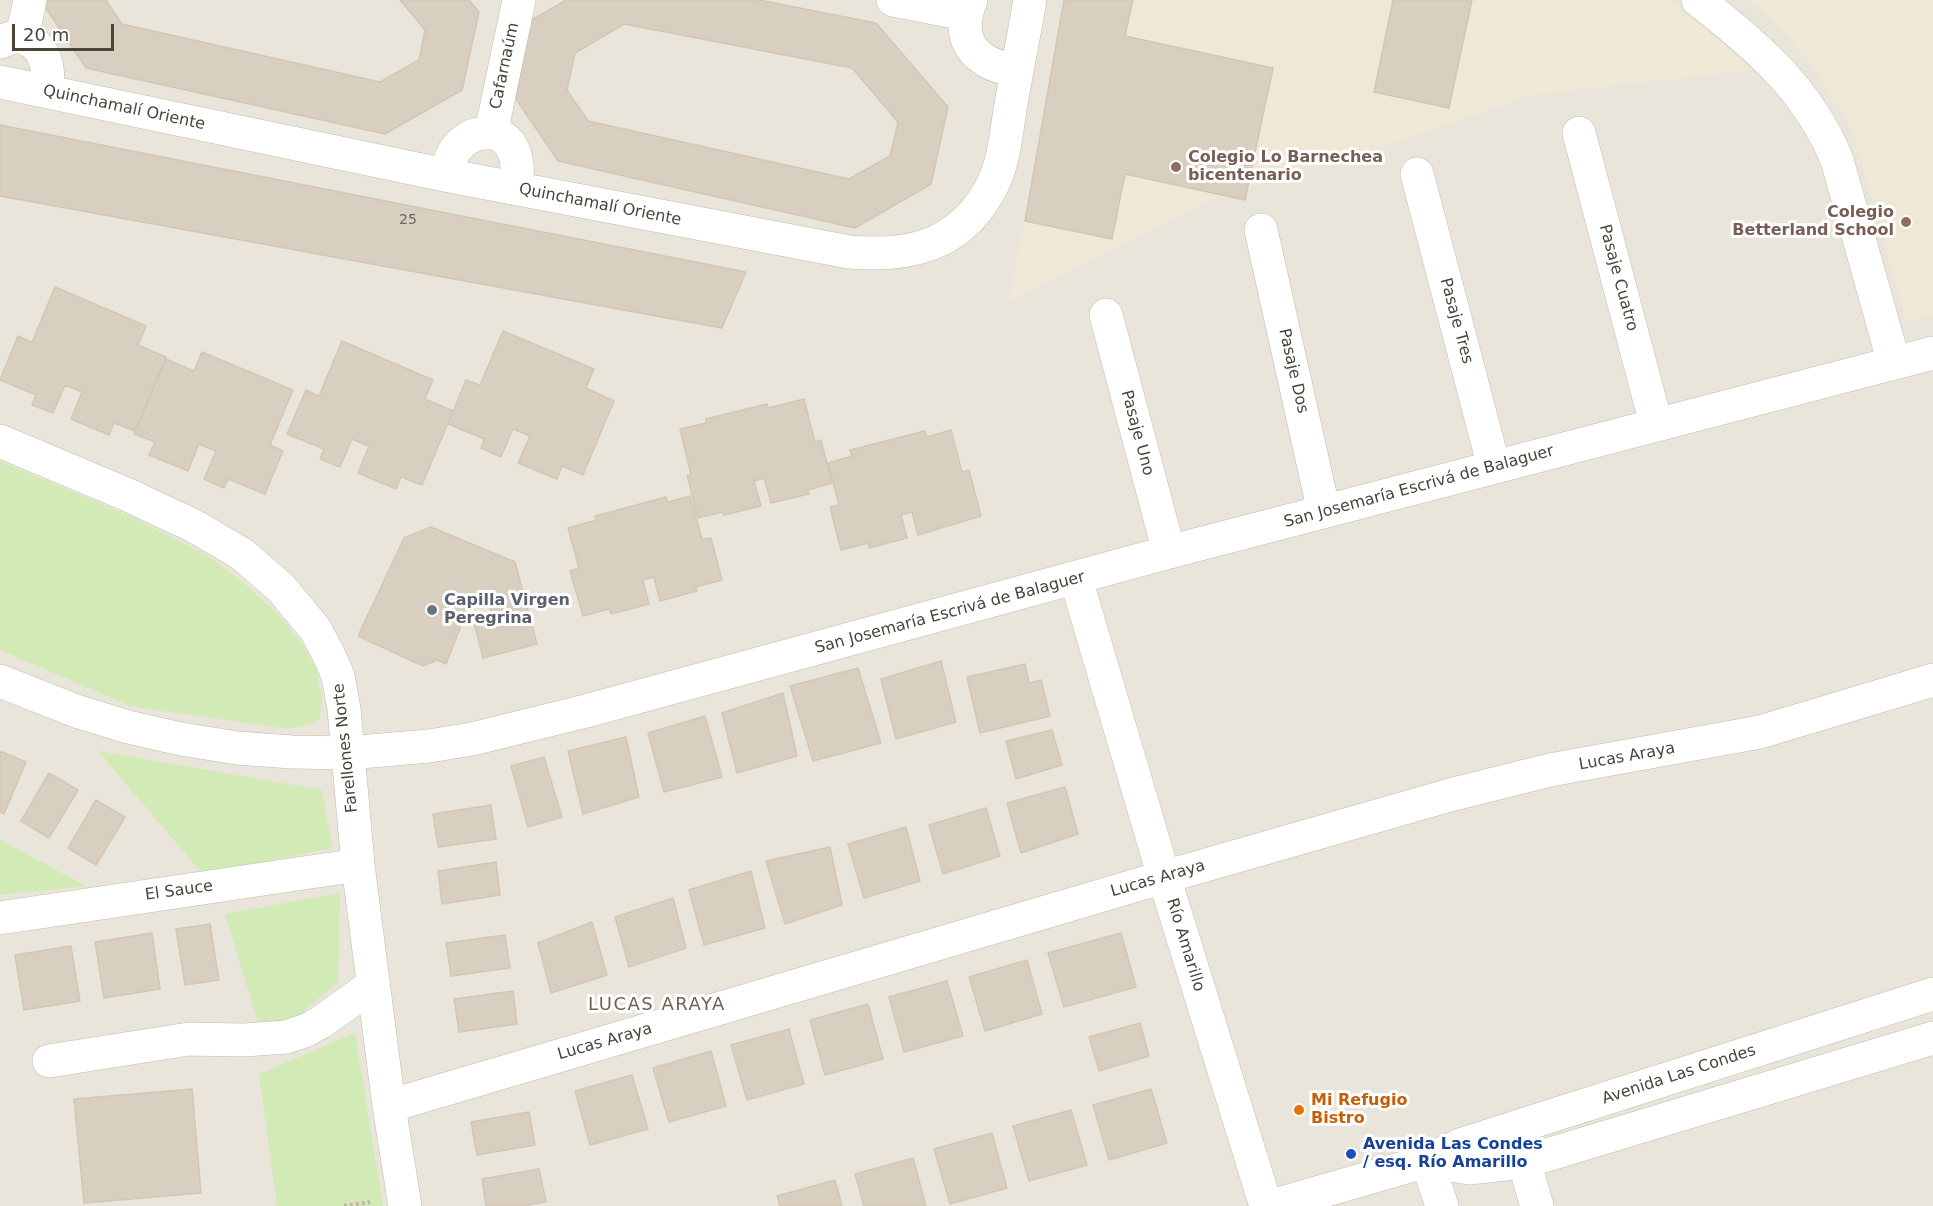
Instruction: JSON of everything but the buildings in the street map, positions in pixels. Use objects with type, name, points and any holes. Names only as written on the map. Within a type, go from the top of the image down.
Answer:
[{"type":"street","points":[[30,0],[11,39],[36,44],[44,55],[48,72],[47,91]]},
{"type":"street","name":"Cafarnaúm","points":[[491,133],[519,0]]},
{"type":"street","points":[[893,0],[968,7],[965,26],[967,39],[973,50],[993,66],[1017,71]]},
{"type":"street","name":"Quinchamalí Oriente","points":[[0,82],[516,189],[849,252],[879,255],[921,248],[945,237],[962,226],[989,192],[1003,151],[1030,0]]},
{"type":"street","points":[[1698,0],[1769,58],[1812,110],[1826,135],[1837,160],[1894,363]]},
{"type":"street","name":"Cafarnaúm","points":[[445,175],[451,158],[460,144],[482,132],[491,133],[504,138],[513,150],[517,165],[516,189]]},
{"type":"street","name":"Pasaje Cuatro","points":[[1580,133],[1656,424]]},
{"type":"street","name":"Pasaje Tres","points":[[1417,174],[1494,467]]},
{"type":"street","name":"Pasaje Dos","points":[[1261,230],[1324,512]]},
{"type":"street","name":"Pasaje Uno","points":[[1106,315],[1168,552]]},
{"type":"street","name":"San Josemaría Escrivá de Balaguer","points":[[0,681],[76,711],[128,727],[237,748],[348,753],[429,746],[472,739],[1076,579],[1168,552],[1933,353]]},
{"type":"street","name":"Farellones Norte","points":[[0,441],[128,495],[226,544],[264,571],[281,588],[315,629],[329,655],[338,676],[358,864],[389,1106],[405,1206]]},
{"type":"street","name":"Río Amarillo","points":[[1076,579],[1164,877],[1266,1206]]},
{"type":"street","name":"Lucas Araya","points":[[389,1106],[1450,795],[1550,770],[1760,732],[1933,680]]},
{"type":"street","name":"El Sauce","points":[[0,918],[358,864]]},
{"type":"street","points":[[50,1061],[189,1039],[244,1040],[286,1036],[307,1030],[321,1022],[374,985]]},
{"type":"street","name":"Avenida Las Condes","points":[[1271,1206],[1427,1161],[1460,1145],[1933,994]]},
{"type":"street","name":"Avenida Las Condes","points":[[1427,1161],[1469,1168],[1524,1162],[1933,1038]]},
{"type":"street","points":[[1427,1161],[1442,1206]]},
{"type":"street","points":[[1524,1162],[1537,1206]]},
{"type":"shaded area","points":[[0,0],[1933,0],[1933,1206],[0,1206]]},
{"type":"shaded area","name":"Colegio Lo Barnechea bicentenario","points":[[1064,0],[1669,0],[1752,70],[1530,95],[1412,137],[1220,197],[1008,303],[1025,221]]},
{"type":"shaded area","name":"Colegio Betterland School","points":[[1750,0],[1933,0],[1933,315],[1907,322],[1852,129],[1813,68],[1790,39]]},
{"type":"green space","points":[[0,461],[134,518],[205,554],[244,583],[278,614],[302,644],[316,669],[322,696],[320,717],[316,722],[287,729],[130,706],[0,650]]},
{"type":"green space","points":[[98,751],[322,790],[332,848],[203,874]]},
{"type":"green space","points":[[0,840],[86,886],[0,895]]},
{"type":"green space","points":[[340,893],[338,982],[303,1012],[285,1023],[259,1026],[225,914]]},
{"type":"green space","points":[[355,1033],[383,1206],[277,1206],[259,1074]]},
{"type":"place","name":"Colegio Lo Barnechea bicentenario","points":[[1176,167]]},
{"type":"place","name":"Colegio Betterland School","points":[[1906,222]]},
{"type":"place","name":"Capilla Virgen Peregrina","points":[[432,610]]},
{"type":"place","name":"Mi Refugio Bistro","points":[[1299,1110]]},
{"type":"place","name":"Avenida Las Condes / esq. Río Amarillo","points":[[1351,1154]]},
{"type":"district","name":"LUCAS ARAYA","points":[[657,1005]]}]
